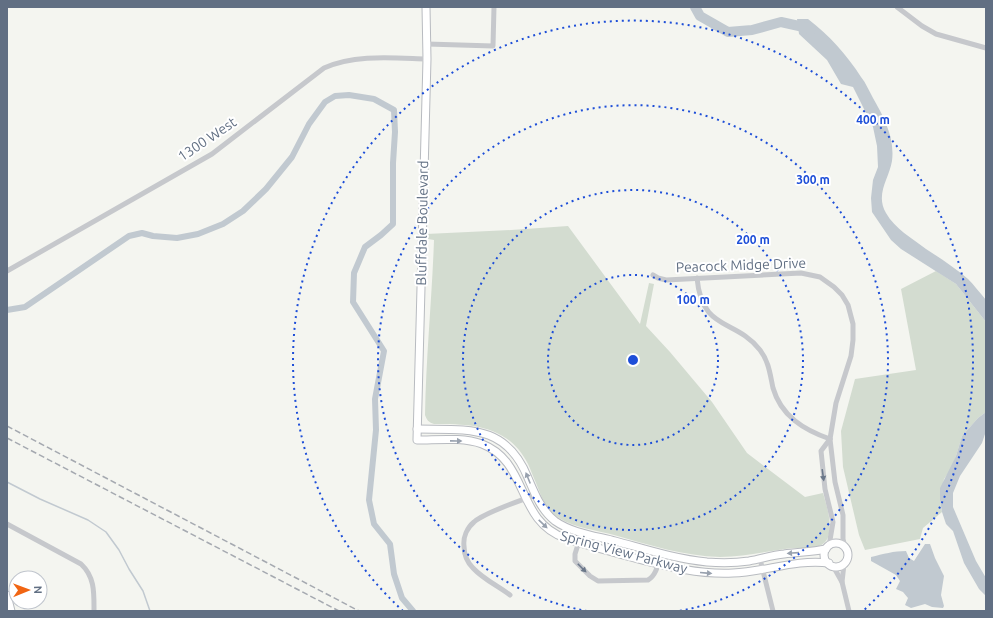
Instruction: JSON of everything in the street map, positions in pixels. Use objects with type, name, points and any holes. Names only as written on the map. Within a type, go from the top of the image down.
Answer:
[{"type":"street","name":"Bluffdale Boulevard","points":[[416,440],[427,59],[426,7]]},
{"type":"street","points":[[427,44],[493,46],[494,7]]},
{"type":"street","points":[[897,7],[922,26],[936,34],[986,47]]},
{"type":"street","name":"1300 West","points":[[7,271],[212,154],[324,68],[358,59],[427,59]]},
{"type":"street","name":"Peacock Midge Drive","points":[[653,274],[662,280],[666,280],[801,273],[820,277],[838,290],[850,311],[853,340],[849,365],[836,403],[830,439],[835,482],[843,515],[843,539],[845,547]]},
{"type":"street","points":[[697,278],[700,296],[705,308],[710,314],[720,322],[746,337],[763,355],[769,366],[775,394],[785,411],[803,428],[830,439]]},
{"type":"street","name":"Spring View Parkway","points":[[417,429],[467,430],[481,432],[493,437],[516,455],[525,470],[542,508],[556,521],[566,527],[582,532],[661,554],[695,561],[720,563],[739,562],[828,548]]},
{"type":"street","name":"Peacock Midge Drive","points":[[828,548],[833,526],[833,518],[824,484],[821,450],[830,439]]},
{"type":"street","name":"Spring View Parkway","points":[[416,440],[466,441],[489,447],[500,454],[510,465],[534,515],[544,526],[558,535],[578,543],[658,564],[685,570],[713,573],[741,573],[798,563],[817,562],[831,565]]},
{"type":"street","points":[[510,595],[478,573],[470,565],[465,556],[464,538],[470,526],[480,518],[536,495]]},
{"type":"street","points":[[7,524],[81,564],[88,572],[92,581],[94,590],[94,611]]},
{"type":"street","points":[[582,532],[575,554],[575,561],[590,576],[598,581],[645,581],[654,575],[661,554]]},
{"type":"street","points":[[842,582],[844,564],[848,555],[845,547],[839,544],[828,548],[825,557],[842,582],[849,611]]},
{"type":"street","points":[[760,559],[773,611]]},
{"type":"street","points":[[831,565],[839,566],[844,564]]},
{"type":"street","points":[[7,596],[11,611]]},
{"type":"shaded area","points":[[797,19],[808,19],[844,53],[864,82],[885,120],[892,144],[892,161],[882,193],[883,206],[886,213],[894,224],[904,233],[953,267],[970,281],[986,300],[986,322],[956,284],[901,249],[891,240],[872,212],[871,198],[873,180],[878,167],[877,146],[873,127],[853,87],[841,84],[827,60],[799,34]]},
{"type":"shaded area","points":[[568,226],[640,324],[649,283],[654,284],[646,326],[712,402],[747,453],[805,497],[823,493],[830,522],[830,530],[825,542],[819,546],[810,548],[795,548],[749,555],[720,557],[693,555],[640,543],[579,526],[559,518],[550,511],[542,498],[528,464],[520,451],[510,441],[488,429],[475,426],[434,424],[428,421],[425,415],[434,240],[428,239],[426,234]]},
{"type":"shaded area","points":[[936,271],[956,284],[986,322],[986,412],[978,418],[962,436],[951,469],[944,479],[940,500],[942,512],[923,528],[920,539],[865,550],[859,535],[843,467],[841,431],[855,379],[916,370],[901,289]]},
{"type":"shaded area","points":[[986,412],[986,431],[982,443],[960,476],[953,493],[953,507],[976,561],[986,578],[986,596],[979,589],[964,563],[953,531],[946,524],[940,500],[940,488],[956,456],[962,436],[978,418]]},
{"type":"shaded area","points":[[925,544],[930,544],[944,576],[941,595],[944,606],[943,608],[932,607],[925,604],[911,608],[905,605],[908,598],[903,592],[896,589],[900,581],[896,575],[871,561],[871,557],[893,552],[906,551],[909,558],[914,561]]},
{"type":"waterway","points":[[695,7],[700,16],[728,32],[752,30],[781,22],[811,30]]},
{"type":"waterway","points":[[7,310],[25,307],[129,236],[142,233],[153,236],[177,238],[198,234],[223,224],[243,211],[266,189],[292,157],[309,124],[325,102],[335,96],[349,95],[374,99],[394,110],[393,224],[365,247],[354,273],[353,302],[384,351],[375,399],[376,430],[369,500],[374,524],[390,544],[394,574],[402,598],[413,611]]},
{"type":"waterway","points":[[7,482],[40,499],[88,520],[106,532],[119,550],[143,591],[150,611]]},
{"type":"railway","points":[[7,426],[359,611]]},
{"type":"railway","points":[[7,438],[339,611]]}]
